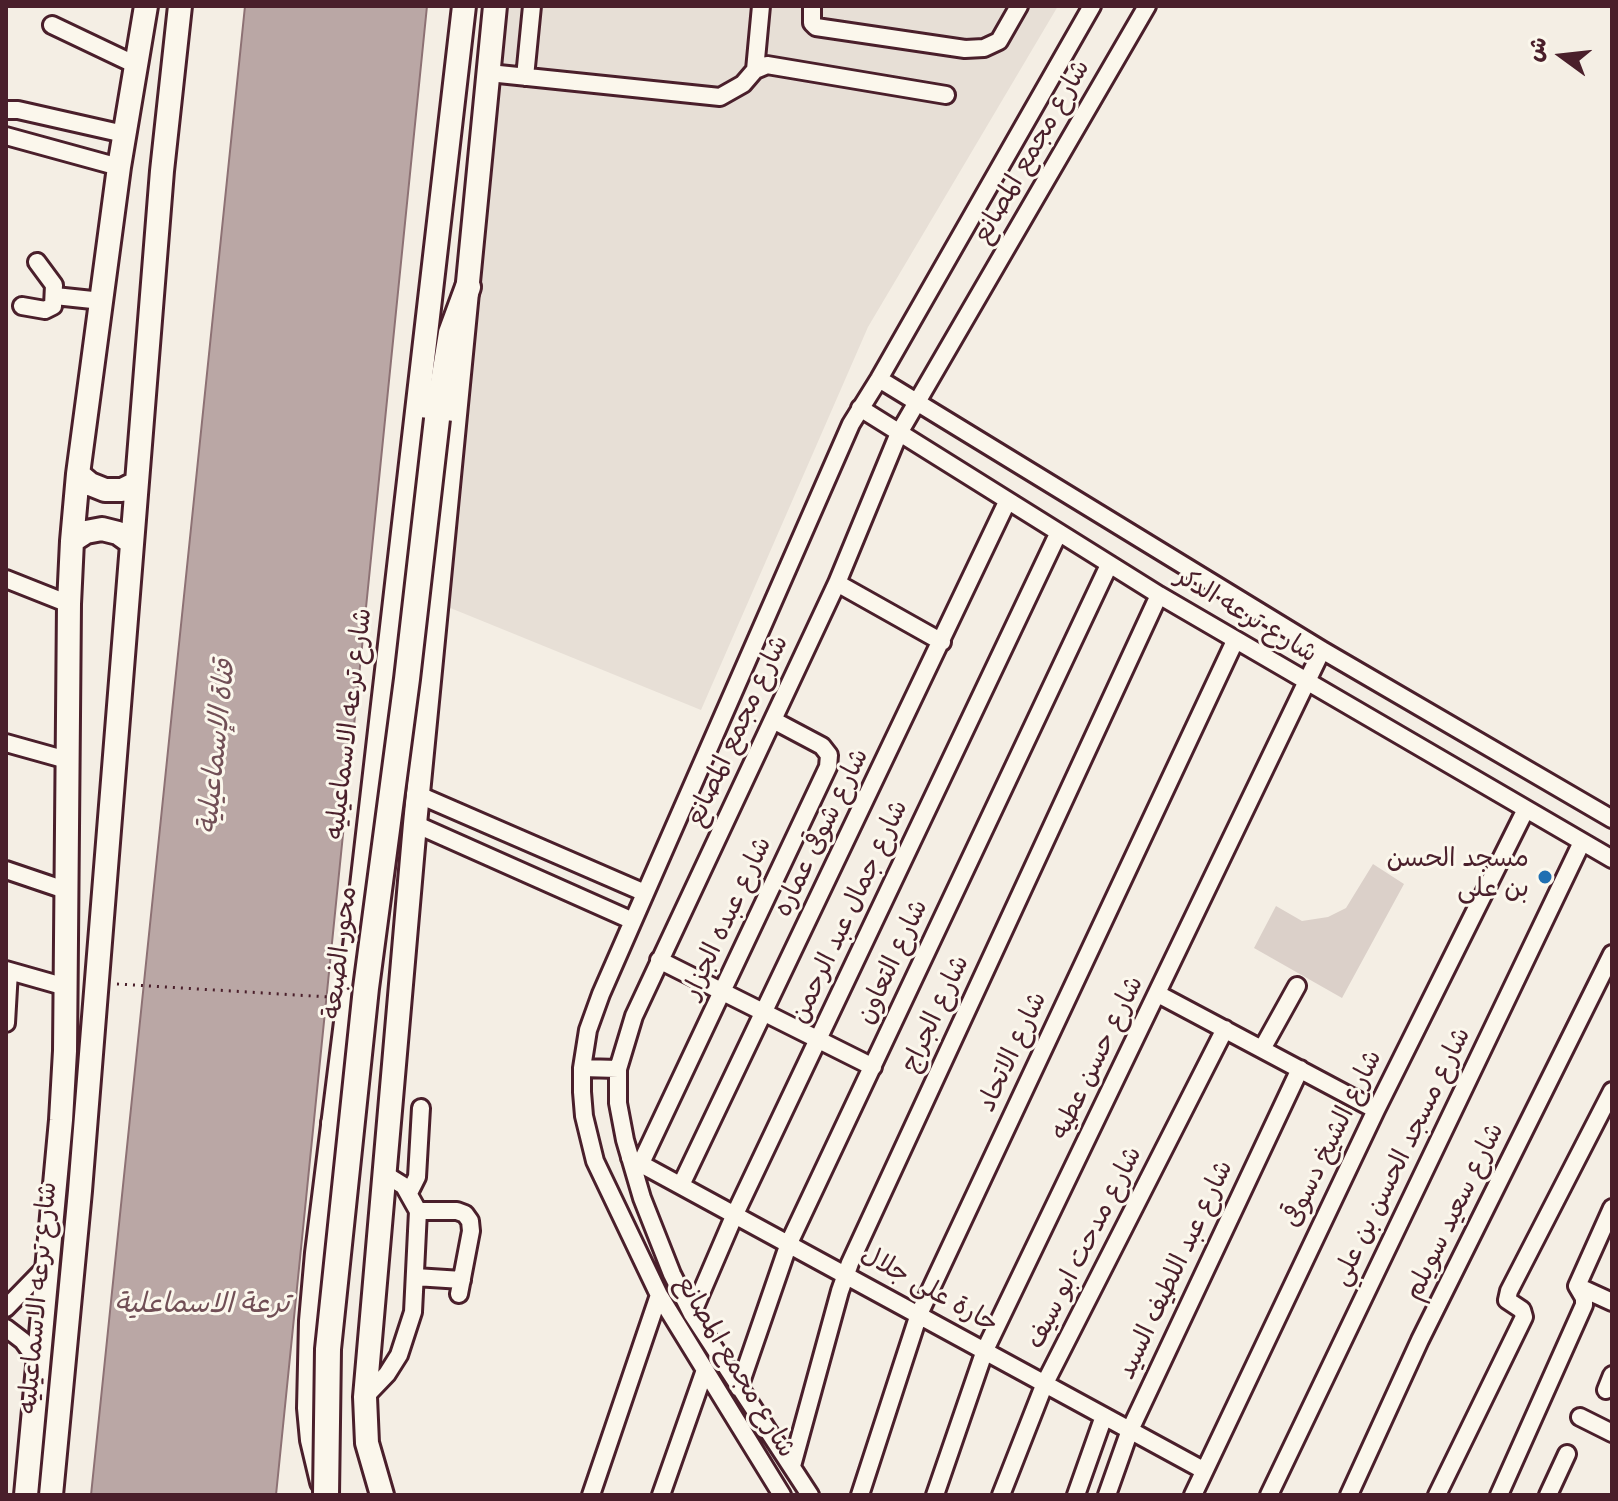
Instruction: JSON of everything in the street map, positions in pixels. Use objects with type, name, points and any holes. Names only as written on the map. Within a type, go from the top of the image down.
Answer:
[{"type":"highway","name":"محور الضبعة","points":[[327,1495],[328,1349],[366,988],[407,679],[437,419],[451,333],[468,287]]},
{"type":"highway","points":[[312,1495],[313,1398],[336,1184],[334,1124]]},
{"type":"main road","name":"شارع ترعه الاسماعيليه","points":[[26,1495],[61,1120],[66,987],[72,541],[78,474],[119,167],[146,6]]},
{"type":"main road","name":"شارع ترعه الاسماعيليه","points":[[51,1495],[80,1191],[162,171],[180,6]]},
{"type":"main road","name":"شارع ترعه الاسماعيليه","points":[[327,1495],[318,1474],[309,1408],[314,1280],[464,6]]},
{"type":"main road","points":[[382,1495],[367,1443],[365,1397],[415,824],[495,6]]},
{"type":"main road","points":[[78,474],[90,484],[105,490],[122,490],[136,483]]},
{"type":"main road","points":[[72,541],[86,532],[102,529],[118,533],[132,543]]},
{"type":"street","points":[[525,77],[532,6]]},
{"type":"street","points":[[755,70],[761,6]]},
{"type":"street","points":[[812,6],[812,23],[816,27],[965,49],[984,48],[999,41],[1019,6]]},
{"type":"street","name":"شارع مجمع المصانع","points":[[782,1495],[659,1295],[595,1161],[584,1116],[582,1068],[588,1030],[843,441],[1092,6]]},
{"type":"street","name":"شارع مجمع المصانع","points":[[810,1495],[692,1314],[656,1236],[636,1160],[619,1112],[618,1069],[634,1016],[837,583],[899,433],[1147,6]]},
{"type":"street","points":[[52,25],[136,65]]},
{"type":"street","points":[[489,73],[720,97],[743,84],[755,70],[767,65],[946,95]]},
{"type":"street","points":[[6,110],[124,134]]},
{"type":"street","points":[[6,136],[119,167]]},
{"type":"street","points":[[22,306],[48,309],[53,306],[52,279],[37,262]]},
{"type":"street","points":[[55,296],[102,301]]},
{"type":"street","name":"شارع ترعه الدكر","points":[[879,379],[1322,650],[1612,819]]},
{"type":"street","name":"شارع ترعه الدكر","points":[[860,408],[1058,534],[1235,641],[1612,859]]},
{"type":"street","name":"شارع شوقى عماره","points":[[681,1185],[1007,502]]},
{"type":"street","name":"شارع جمال عبد الرحمن","points":[[692,1314],[735,1214],[1058,534]]},
{"type":"street","name":"شارع التعاون","points":[[739,1388],[789,1243],[1109,565]]},
{"type":"street","points":[[6,579],[69,604]]},
{"type":"street","points":[[837,583],[942,642]]},
{"type":"street","name":"شارع الجراج","points":[[792,1466],[846,1274],[1159,595]]},
{"type":"street","name":"شارع الاتحاد","points":[[860,1495],[919,1314],[1235,641]]},
{"type":"street","name":"شارع حسن عطيه","points":[[935,1495],[985,1350],[1322,650]]},
{"type":"street","name":"شارع عبده الجزار","points":[[636,1160],[722,991],[830,761],[822,746],[773,720]]},
{"type":"street","points":[[6,743],[67,760]]},
{"type":"street","points":[[419,795],[645,893]]},
{"type":"street","name":"شارع الشيخ دسوقى","points":[[1193,1495],[1376,1110],[1526,809]]},
{"type":"street","points":[[415,824],[633,921]]},
{"type":"street","name":"شارع مسجد الحسن بن علي","points":[[1269,1495],[1582,842]]},
{"type":"street","points":[[6,870],[65,890]]},
{"type":"street","name":"شارع سعيد سويلم","points":[[1349,1495],[1414,1353],[1612,954]]},
{"type":"street","points":[[659,960],[873,1067]]},
{"type":"street","points":[[6,1023],[8,971],[66,987]]},
{"type":"street","points":[[1262,1049],[1297,986]]},
{"type":"street","points":[[1158,994],[1376,1110]]},
{"type":"street","name":"شارع مدحت ابو سيف","points":[[1001,1495],[1045,1383],[1225,1029]]},
{"type":"street","points":[[582,1068],[618,1069]]},
{"type":"street","name":"شارع عبد اللطيف السيد","points":[[1107,1495],[1130,1430],[1300,1069]]},
{"type":"street","points":[[1437,1495],[1524,1317],[1522,1310],[1507,1300],[1509,1291],[1612,1091]]},
{"type":"street","points":[[409,1193],[417,1177],[421,1108]]},
{"type":"street","name":"حارة على جلال","points":[[636,1160],[1203,1470]]},
{"type":"street","points":[[365,1397],[387,1374],[403,1344],[413,1312],[418,1211],[409,1193],[383,1173]]},
{"type":"street","points":[[415,1277],[460,1287],[471,1231],[465,1214],[457,1211],[418,1211]]},
{"type":"street","points":[[1578,1289],[1610,1216]]},
{"type":"street","points":[[6,1308],[48,1265]]},
{"type":"street","points":[[1578,1289],[1612,1302]]},
{"type":"street","points":[[1499,1495],[1584,1305],[1584,1298],[1578,1289]]},
{"type":"street","points":[[591,1495],[659,1295]]},
{"type":"street","points":[[6,1328],[23,1341],[39,1363]]},
{"type":"street","points":[[661,1495],[705,1370]]},
{"type":"street","points":[[1076,1495],[1104,1416]]},
{"type":"street","points":[[1580,1417],[1612,1433]]},
{"type":"street","points":[[1548,1495],[1567,1454]]},
{"type":"path","points":[[108,984],[330,997]]},
{"type":"shaded area","points":[[505,6],[1058,6],[868,327],[701,710],[443,605]]},
{"type":"shaded area","points":[[1373,864],[1404,884],[1342,998],[1254,948],[1276,906],[1302,921],[1328,917],[1346,908]]},
{"type":"water","name":"ترعة الاسماعلية","points":[[245,6],[427,6],[276,1495],[91,1495]]},
{"type":"place","name":"مسجد الحسن بن على","points":[[1545,877]]},
{"type":"water label","name":"قناة الإسماعيلية","points":[[220,747]]}]
